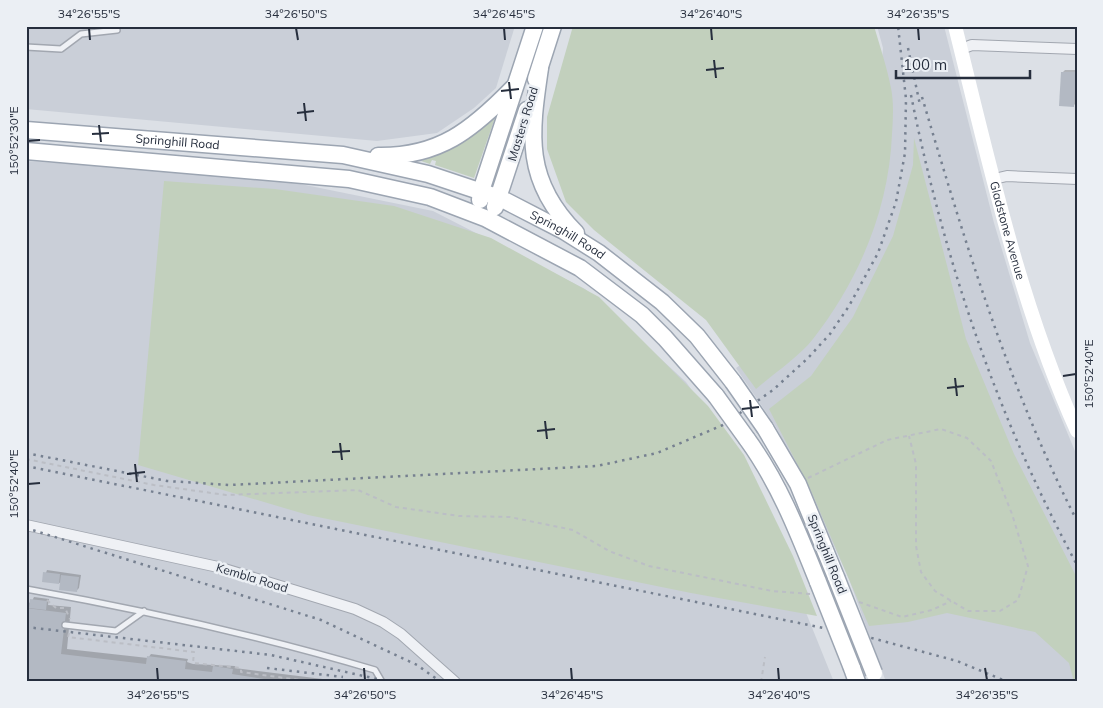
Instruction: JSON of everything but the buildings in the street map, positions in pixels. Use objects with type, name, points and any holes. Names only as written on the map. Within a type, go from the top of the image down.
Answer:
[{"type":"main road","name":"Masters Road","points":[[535,26],[481,191],[481,206],[485,217],[494,209],[500,198],[553,26]]},
{"type":"main road","name":"Gladstone Avenue","points":[[955,26],[994,179],[1034,318],[1077,431]]},
{"type":"main road","points":[[540,68],[532,137],[537,170],[545,191],[564,221],[599,253]]},
{"type":"main road","points":[[343,156],[402,156],[441,145],[471,128],[516,85]]},
{"type":"main road","name":"Springhill Road","points":[[26,130],[343,156],[428,174],[500,198],[564,231],[599,253],[662,302],[697,336],[733,382],[764,428],[798,484],[875,677]]},
{"type":"main road","name":"Springhill Road","points":[[26,151],[349,178],[430,197],[485,217],[551,250],[608,288],[642,315],[716,396],[747,439],[775,482],[790,510],[816,588],[854,675]]},
{"type":"street","points":[[961,49],[972,45],[1077,49]]},
{"type":"street","points":[[994,179],[1007,176],[1077,179]]},
{"type":"street","name":"Kembla Road","points":[[26,525],[218,567],[355,609],[384,622],[401,634],[455,682]]},
{"type":"lane","points":[[26,47],[61,49],[81,34],[117,30]]},
{"type":"lane","points":[[26,589],[144,611],[283,643],[375,670],[382,682]]},
{"type":"lane","points":[[67,626],[116,631],[144,611]]},
{"type":"path","points":[[798,484],[826,468],[886,440],[941,429],[967,438],[991,461],[1012,514],[1028,566],[1018,600],[1000,611],[968,611],[935,591],[921,572],[916,546],[916,464],[909,436]]},
{"type":"path","points":[[26,459],[154,485],[226,495],[358,490],[396,507],[459,516],[510,517],[573,530],[610,551],[649,566],[772,591],[816,588]]},
{"type":"path","points":[[44,598],[56,608],[65,608],[71,620],[67,626],[68,637],[194,652],[193,663],[242,668],[241,672],[314,682]]},
{"type":"path","points":[[859,602],[902,617],[932,610],[951,601]]},
{"type":"path","points":[[761,682],[765,657]]},
{"type":"shaded area","points":[[26,26],[515,26],[496,88],[474,108],[437,133],[377,141],[26,109]]},
{"type":"shaded area","points":[[877,26],[944,26],[994,223],[1030,343],[1077,456],[1077,682],[886,682],[849,579],[814,502],[776,427],[736,368],[801,322],[873,174],[883,48]]},
{"type":"shaded area","points":[[26,161],[266,177],[433,211],[585,289],[686,382],[748,469],[834,682],[26,682]]},
{"type":"green space","points":[[573,26],[874,26],[889,80],[893,105],[890,162],[878,216],[869,242],[844,293],[813,339],[801,352],[756,389],[706,320],[594,230],[566,202],[547,149],[547,117]]},
{"type":"green space","points":[[496,115],[474,178],[435,165],[436,161],[432,160],[430,164],[421,161],[458,145]]},
{"type":"green space","points":[[914,138],[966,339],[1014,454],[1077,578],[1077,682],[1074,682],[1069,663],[1035,632],[947,613],[908,622],[869,626],[812,493],[769,409],[811,376],[853,317],[893,236],[913,165]]},
{"type":"green space","points":[[164,181],[275,189],[394,206],[491,238],[599,297],[708,406],[744,455],[793,556],[817,616],[691,593],[308,515],[138,465]]},
{"type":"railway","points":[[26,453],[167,481],[230,485],[597,466],[657,453],[723,425],[773,390],[808,358],[830,334],[849,306],[878,253],[896,202],[905,153],[906,99],[898,26]]},
{"type":"railway","points":[[908,48],[920,105]]},
{"type":"railway","points":[[911,95],[940,217],[976,336],[1022,452],[1048,509],[1077,565]]},
{"type":"railway","points":[[922,97],[972,259],[1009,366],[1052,470],[1077,521]]},
{"type":"railway","points":[[26,466],[868,637],[957,661],[1008,682]]},
{"type":"railway","points":[[26,528],[321,620],[417,665],[441,682]]},
{"type":"railway","points":[[26,627],[271,655],[390,682]]},
{"type":"railway","points":[[267,668],[343,677]]}]
